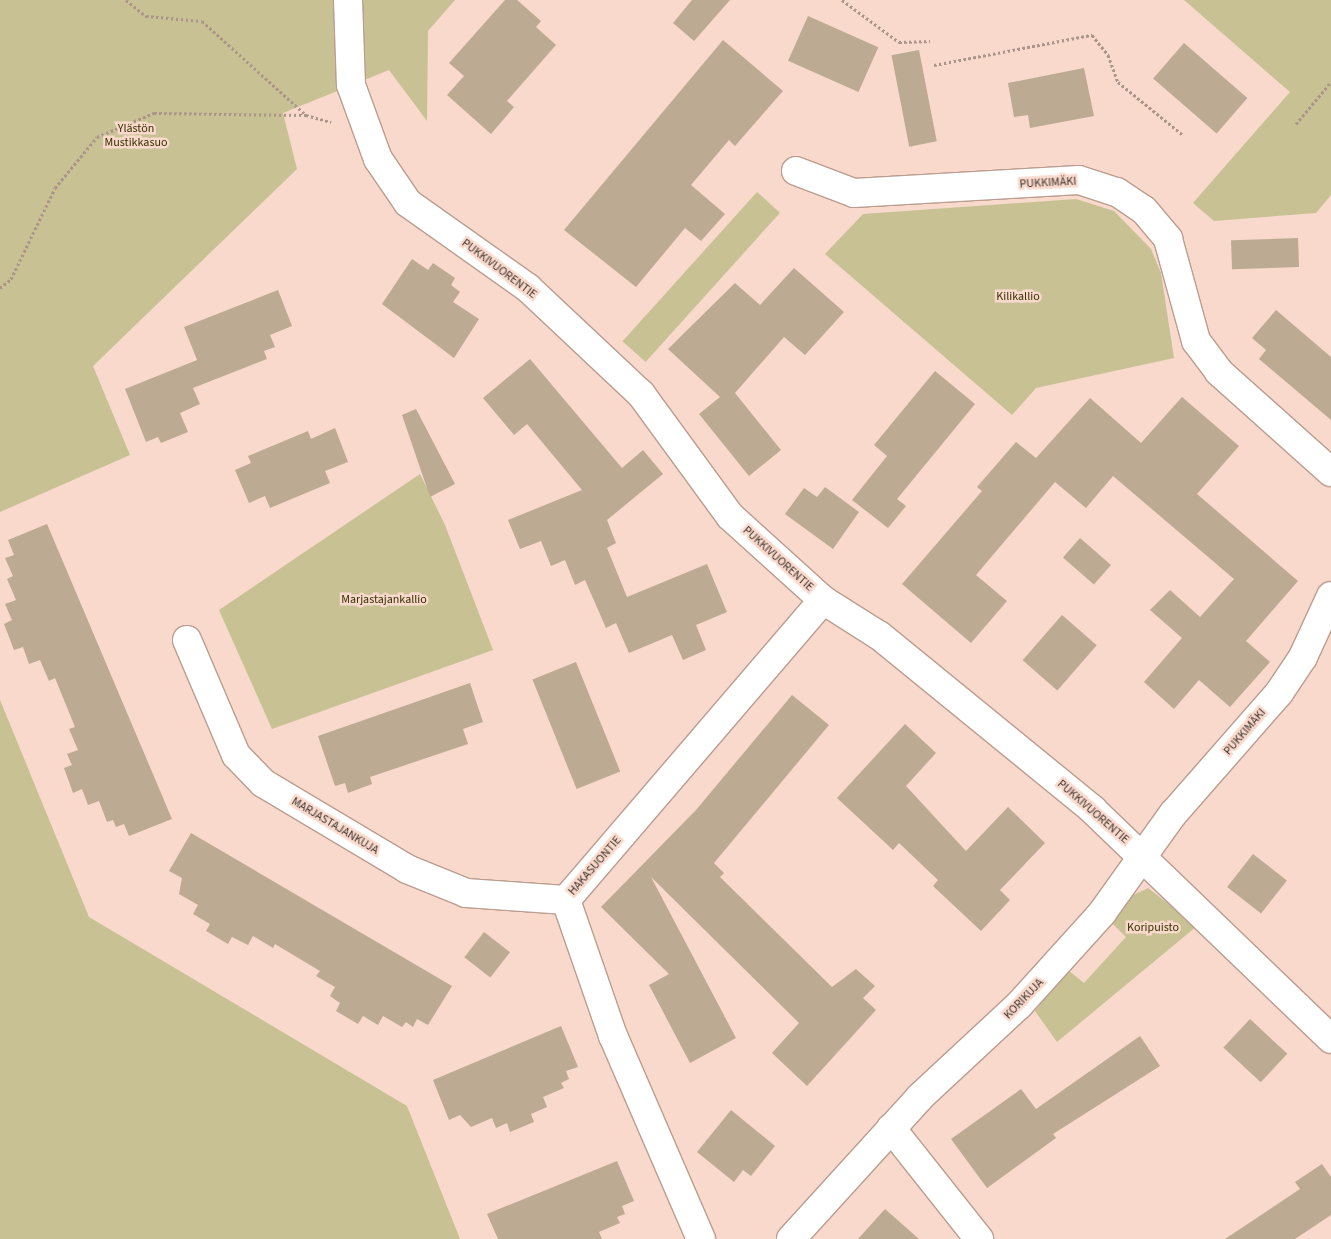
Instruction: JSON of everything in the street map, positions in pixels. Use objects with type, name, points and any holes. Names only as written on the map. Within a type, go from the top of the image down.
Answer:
[{"type":"street","name":"PUKKIVUORENTIE","points":[[348,0],[351,85],[366,132],[408,203],[528,288],[641,394],[730,516],[823,600],[880,636],[1093,810],[1331,1039]]},
{"type":"street","name":"PUKKIMÄKI","points":[[796,171],[854,193],[1079,180],[1118,192],[1144,210],[1168,239],[1196,341],[1219,372],[1331,472]]},
{"type":"street","name":"PUKKIMÄKI","points":[[1145,859],[1173,814],[1279,693],[1303,657],[1331,596]]},
{"type":"street","name":"HAKASUONTIE","points":[[700,1239],[613,1036],[566,900],[823,600]]},
{"type":"street","name":"MARJASTAJANKUJA","points":[[187,640],[236,755],[262,783],[407,869],[466,893],[566,900]]},
{"type":"street","name":"KORIKUJA","points":[[791,1239],[891,1128],[1019,1005],[1145,859]]},
{"type":"street","points":[[891,1128],[979,1239]]},
{"type":"path","points":[[126,0],[146,16],[202,21],[306,115]]},
{"type":"path","points":[[842,0],[899,42],[930,41]]},
{"type":"path","points":[[934,65],[1092,34],[1108,55],[1118,82],[1182,135]]},
{"type":"path","points":[[1296,124],[1331,82]]},
{"type":"path","points":[[0,288],[11,279],[55,188],[97,137],[154,113],[306,115],[366,132]]},
{"type":"green space","name":"Ylästön Mustikkasuo","points":[[0,0],[455,0],[428,31],[427,121],[389,70],[283,113],[297,169],[93,366],[130,455],[0,512]]},
{"type":"green space","points":[[1184,0],[1331,0],[1331,195],[1316,213],[1214,221],[1193,203],[1290,92]]},
{"type":"green space","points":[[757,192],[780,213],[646,362],[623,341]]},
{"type":"green space","name":"Kilikallio","points":[[1076,199],[1114,211],[1151,249],[1161,273],[1174,358],[1036,388],[1012,415],[825,254],[863,214]]},
{"type":"green space","name":"Marjastajankallio","points":[[420,474],[445,525],[493,650],[272,729],[219,610]]},
{"type":"green space","points":[[0,700],[89,917],[407,1106],[460,1239],[0,1239]]},
{"type":"green space","name":"Koripuisto","points":[[1148,888],[1197,926],[1057,1042],[1035,1011],[1064,973],[1069,971],[1084,983],[1126,937],[1112,923],[1113,916],[1131,896]]},
{"type":"building","points":[[505,0],[517,0],[541,21],[536,27],[556,45],[507,101],[514,107],[491,134],[447,95],[464,76],[449,63]]},
{"type":"building","points":[[692,0],[730,0],[694,41],[673,23]]},
{"type":"building","points":[[808,16],[878,47],[858,92],[788,61]]},
{"type":"building","points":[[723,40],[783,91],[735,146],[729,140],[691,185],[725,214],[701,241],[685,228],[636,287],[564,230]]},
{"type":"building","points":[[1184,43],[1247,98],[1217,134],[1153,78]]},
{"type":"building","points":[[919,50],[937,141],[909,147],[892,55]]},
{"type":"building","points":[[1084,68],[1094,116],[1030,128],[1028,115],[1014,117],[1008,83]]},
{"type":"building","points":[[1298,238],[1299,267],[1232,269],[1231,240]]},
{"type":"building","points":[[412,259],[428,270],[433,263],[455,278],[451,285],[460,292],[453,302],[479,319],[454,358],[382,304]]},
{"type":"building","points":[[794,268],[844,312],[805,355],[784,337],[735,393],[781,450],[749,476],[699,414],[720,397],[668,349],[735,283],[760,305]]},
{"type":"building","points":[[278,290],[292,326],[270,335],[275,347],[264,351],[267,359],[193,388],[200,404],[180,413],[188,432],[161,443],[158,437],[146,442],[125,389],[197,360],[184,327]]},
{"type":"building","points":[[1276,310],[1331,357],[1331,420],[1259,359],[1266,350],[1252,338]]},
{"type":"building","points":[[530,359],[622,468],[643,450],[663,474],[607,520],[616,543],[607,548],[627,597],[707,564],[727,612],[696,625],[706,650],[683,660],[672,635],[629,653],[616,623],[606,628],[585,580],[575,585],[565,560],[551,566],[541,541],[520,549],[508,520],[582,490],[527,424],[514,435],[483,398]]},
{"type":"building","points":[[935,371],[975,404],[897,499],[906,506],[888,528],[852,500],[887,456],[874,445]]},
{"type":"building","points":[[1182,397],[1239,446],[1197,494],[1298,581],[1246,641],[1270,662],[1230,707],[1199,680],[1174,709],[1144,682],[1182,638],[1150,610],[1170,590],[1200,617],[1234,579],[1113,476],[1086,508],[1055,482],[976,575],[1007,601],[971,643],[902,584],[982,491],[977,487],[1016,442],[1036,458],[1090,398],[1141,443]]},
{"type":"building","points":[[416,409],[455,484],[430,497],[402,415]]},
{"type":"building","points":[[335,428],[348,462],[325,471],[330,483],[270,508],[265,496],[249,503],[235,470],[251,463],[248,456],[308,431],[311,439]]},
{"type":"building","points":[[825,487],[859,512],[833,549],[785,514],[804,488],[817,497]]},
{"type":"building","points":[[47,524],[172,819],[129,836],[124,824],[116,827],[113,820],[107,822],[99,801],[88,805],[82,789],[73,793],[64,768],[72,765],[67,754],[78,750],[69,729],[75,727],[55,678],[49,681],[40,660],[29,664],[23,647],[14,650],[4,624],[12,620],[5,604],[16,600],[7,579],[13,576],[5,558],[14,555],[8,540]]},
{"type":"building","points":[[1080,538],[1111,565],[1094,585],[1063,558]]},
{"type":"building","points":[[1062,615],[1097,645],[1057,690],[1023,660]]},
{"type":"building","points":[[576,662],[620,771],[577,789],[532,680]]},
{"type":"building","points":[[470,683],[483,722],[463,729],[468,744],[370,777],[372,784],[348,793],[345,783],[335,786],[318,736]]},
{"type":"building","points":[[792,695],[829,725],[714,863],[724,873],[720,877],[832,987],[856,969],[875,986],[863,998],[876,1010],[807,1086],[772,1053],[799,1023],[651,877],[736,1038],[690,1063],[649,985],[669,974],[601,907],[696,810]]},
{"type":"building","points":[[905,724],[936,753],[906,786],[966,851],[1008,807],[1045,843],[1000,890],[1010,900],[981,931],[933,886],[938,880],[899,843],[893,850],[837,798]]},
{"type":"building","points":[[191,833],[452,986],[428,1025],[417,1019],[413,1027],[406,1022],[402,1027],[383,1016],[378,1025],[363,1016],[358,1024],[336,1011],[340,1003],[330,996],[335,987],[316,976],[320,971],[275,944],[273,948],[253,936],[248,945],[232,937],[228,944],[206,931],[210,924],[193,914],[198,905],[179,894],[182,878],[169,871]]},
{"type":"building","points":[[1253,854],[1287,880],[1261,914],[1227,887]]},
{"type":"building","points":[[484,932],[510,952],[490,978],[464,957]]},
{"type":"building","points":[[1250,1019],[1287,1054],[1261,1082],[1223,1048]]},
{"type":"building","points":[[561,1026],[578,1067],[566,1071],[569,1079],[561,1083],[564,1088],[543,1097],[547,1107],[531,1114],[534,1122],[510,1132],[507,1123],[496,1128],[492,1118],[471,1127],[460,1115],[449,1120],[433,1080]]},
{"type":"building","points":[[1140,1036],[1160,1066],[1053,1134],[1056,1138],[987,1188],[951,1139],[1021,1089],[1036,1109]]},
{"type":"building","points":[[731,1110],[775,1146],[751,1176],[743,1170],[734,1182],[697,1152]]},
{"type":"building","points":[[617,1161],[634,1201],[622,1206],[625,1214],[617,1217],[620,1223],[599,1232],[602,1239],[498,1239],[487,1214]]},
{"type":"building","points":[[1322,1164],[1331,1177],[1331,1215],[1295,1239],[1225,1239],[1300,1189],[1295,1182]]},
{"type":"building","points":[[885,1209],[919,1239],[858,1239]]}]
